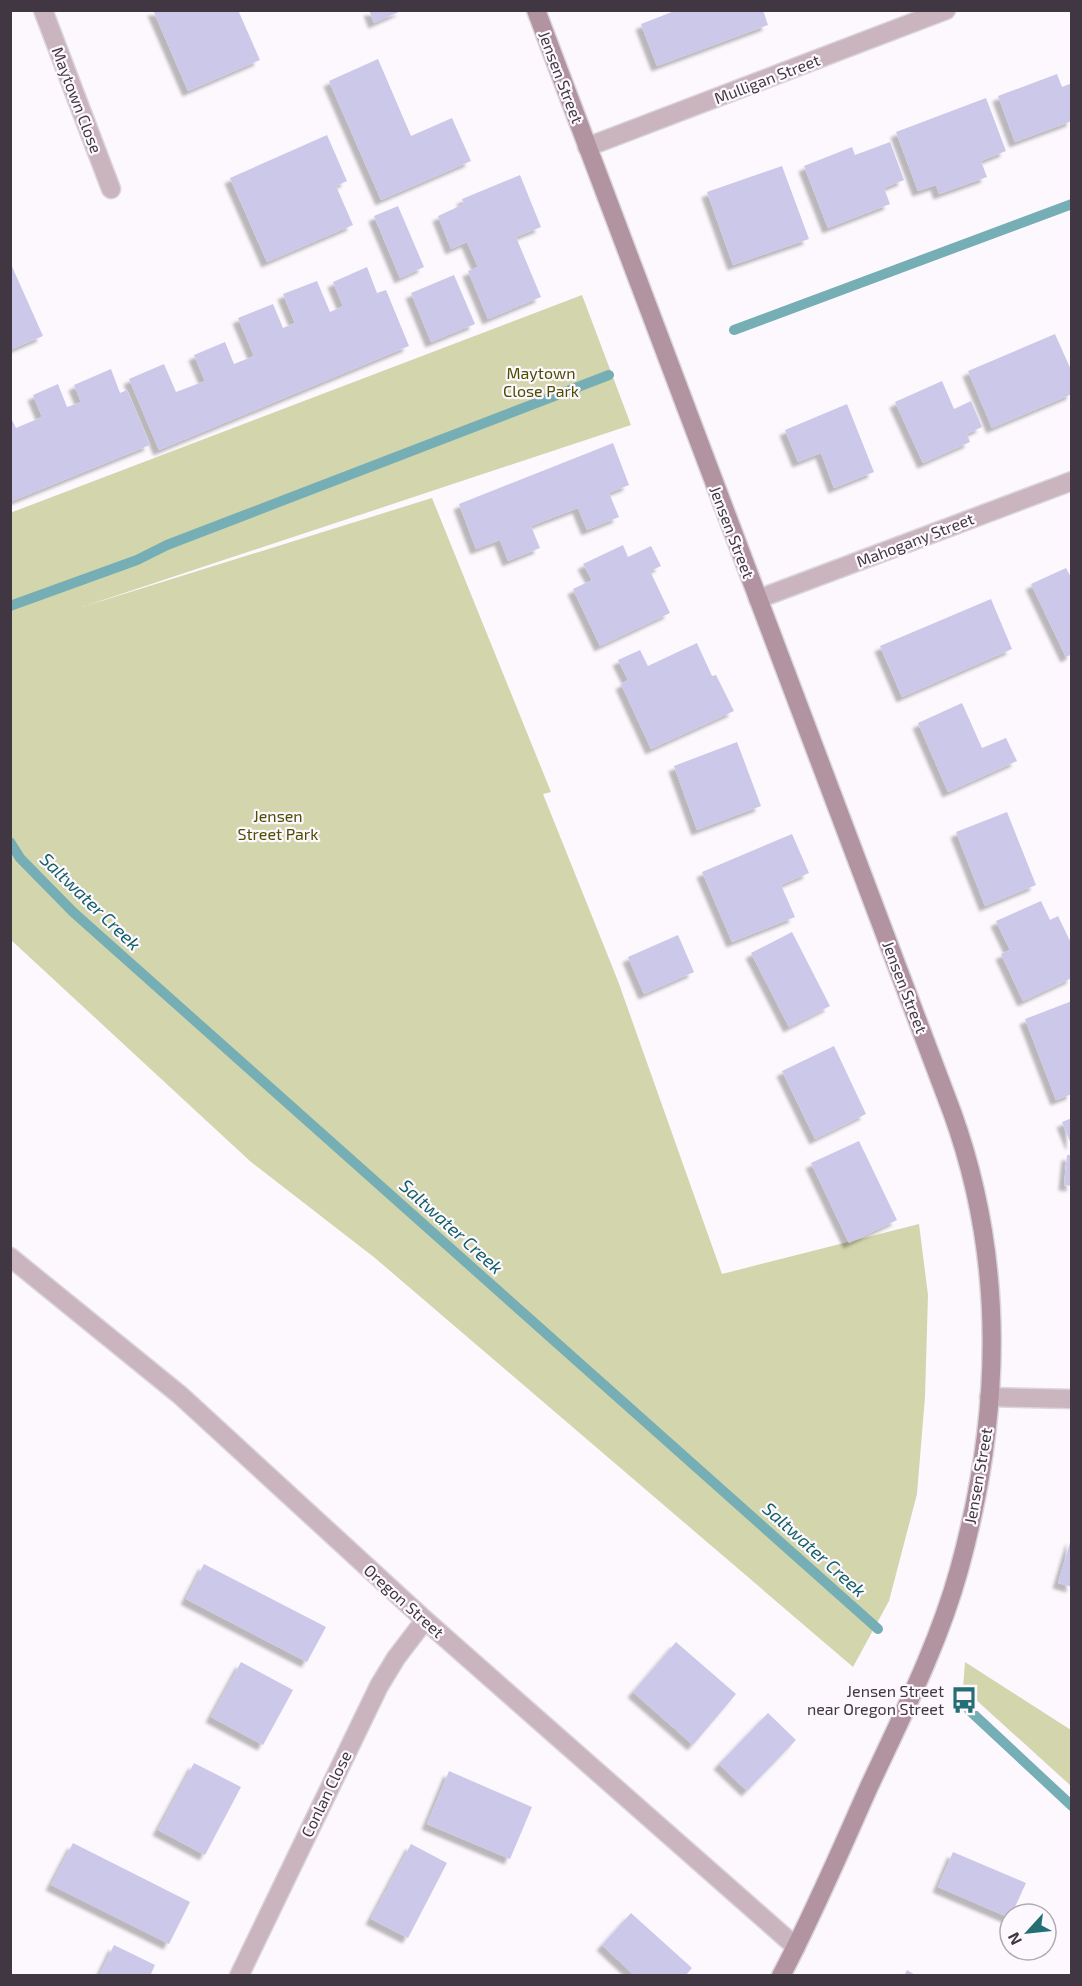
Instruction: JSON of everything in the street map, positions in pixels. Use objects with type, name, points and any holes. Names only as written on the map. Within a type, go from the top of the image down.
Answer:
[{"type":"street","name":"Maytown Close","points":[[43,10],[111,189]]},
{"type":"street","name":"Jensen Street","points":[[536,10],[969,1159],[988,1257],[992,1320],[986,1451],[959,1571],[944,1616],[911,1696],[781,1976]]},
{"type":"street","name":"Mulligan Street","points":[[587,147],[946,10]]},
{"type":"street","name":"Mahogany Street","points":[[758,599],[1071,481]]},
{"type":"street","name":"Oregon Street","points":[[10,1257],[180,1395],[425,1620],[796,1947]]},
{"type":"street","points":[[989,1397],[1071,1399]]},
{"type":"street","name":"Conlan Close","points":[[239,1976],[379,1686],[396,1658],[425,1620]]},
{"type":"green space","name":"Jensen Street Park","points":[[582,295],[631,425],[82,607],[432,498],[551,792],[543,794],[618,981],[722,1274],[919,1224],[928,1295],[925,1397],[917,1494],[889,1601],[853,1667],[375,1258],[251,1162],[11,940],[10,513]]},
{"type":"green space","points":[[965,1662],[1071,1730],[1071,1786],[963,1688]]},
{"type":"building","points":[[153,10],[238,10],[260,60],[188,91]]},
{"type":"building","points":[[369,10],[403,10],[374,23]]},
{"type":"building","points":[[677,10],[763,10],[768,25],[657,66],[641,24]]},
{"type":"building","points":[[378,59],[411,136],[452,118],[471,161],[381,200],[329,81]]},
{"type":"building","points":[[1057,74],[1062,87],[1072,83],[1072,121],[1015,142],[998,96]]},
{"type":"building","points":[[986,98],[1006,151],[981,161],[987,177],[939,194],[936,185],[918,191],[896,132]]},
{"type":"building","points":[[327,135],[347,181],[336,186],[353,225],[267,262],[230,178]]},
{"type":"building","points":[[890,142],[904,180],[884,188],[890,204],[828,228],[804,166],[852,147],[855,155]]},
{"type":"building","points":[[782,166],[809,239],[733,265],[707,192]]},
{"type":"building","points":[[520,175],[541,227],[516,237],[541,297],[488,319],[468,271],[478,267],[467,242],[451,249],[438,216],[464,204],[462,199]]},
{"type":"building","points":[[398,206],[424,267],[400,278],[374,216]]},
{"type":"building","points":[[10,262],[43,336],[10,350]]},
{"type":"building","points":[[367,267],[377,293],[386,290],[409,346],[159,450],[129,379],[164,364],[176,392],[205,381],[194,355],[225,342],[234,364],[254,356],[238,318],[273,304],[283,328],[295,323],[283,294],[317,281],[330,312],[343,306],[333,282]]},
{"type":"building","points":[[454,275],[475,324],[431,342],[411,293]]},
{"type":"building","points":[[1055,334],[1072,372],[1072,394],[992,428],[968,371]]},
{"type":"building","points":[[111,369],[120,393],[127,390],[150,445],[10,502],[10,416],[16,428],[42,417],[33,395],[58,384],[67,407],[81,402],[74,385]]},
{"type":"building","points":[[942,381],[954,409],[971,401],[982,427],[967,434],[970,442],[923,463],[895,402]]},
{"type":"building","points":[[847,404],[874,472],[834,488],[821,453],[798,462],[785,430]]},
{"type":"building","points":[[613,443],[629,485],[609,493],[619,517],[587,530],[578,508],[531,526],[540,548],[508,561],[500,540],[476,549],[459,504]]},
{"type":"building","points":[[623,545],[628,557],[651,546],[661,566],[650,571],[670,613],[600,646],[573,589],[592,580],[583,564]]},
{"type":"building","points":[[1066,568],[1072,579],[1072,654],[1066,657],[1031,584]]},
{"type":"building","points":[[991,599],[1012,649],[902,697],[880,646]]},
{"type":"building","points":[[697,643],[712,676],[716,675],[734,711],[651,749],[621,684],[628,680],[618,660],[640,650],[648,666]]},
{"type":"building","points":[[962,703],[982,748],[1006,738],[1017,761],[948,792],[918,723]]},
{"type":"building","points":[[737,742],[761,806],[697,830],[674,766]]},
{"type":"building","points":[[1007,812],[1036,885],[985,906],[956,832]]},
{"type":"building","points":[[792,834],[809,873],[781,885],[795,917],[732,942],[702,872]]},
{"type":"building","points":[[1041,901],[1050,920],[1058,916],[1072,945],[1072,978],[1023,1001],[1001,954],[1010,950],[996,921]]},
{"type":"building","points":[[792,932],[830,1006],[789,1027],[751,953]]},
{"type":"building","points":[[678,935],[694,972],[644,994],[628,957]]},
{"type":"building","points":[[1072,1001],[1072,1094],[1056,1100],[1025,1019]]},
{"type":"building","points":[[834,1046],[866,1114],[815,1139],[782,1071]]},
{"type":"building","points":[[1072,1118],[1072,1144],[1071,1144],[1062,1122]]},
{"type":"building","points":[[859,1141],[897,1220],[849,1243],[811,1163]]},
{"type":"building","points":[[1067,1155],[1072,1155],[1072,1186],[1064,1185]]},
{"type":"building","points":[[1072,1540],[1072,1587],[1058,1583]]},
{"type":"building","points":[[204,1564],[326,1627],[307,1662],[186,1599]]},
{"type":"building","points":[[676,1642],[736,1694],[693,1745],[633,1692]]},
{"type":"building","points":[[241,1662],[293,1690],[263,1745],[211,1717]]},
{"type":"building","points":[[768,1713],[796,1740],[747,1791],[719,1764]]},
{"type":"building","points":[[194,1763],[241,1787],[205,1855],[158,1830]]},
{"type":"building","points":[[449,1771],[532,1807],[510,1859],[427,1824]]},
{"type":"building","points":[[73,1843],[190,1902],[169,1944],[51,1885]]},
{"type":"building","points":[[411,1844],[447,1863],[408,1938],[371,1919]]},
{"type":"building","points":[[953,1852],[1026,1883],[1017,1902],[998,1902],[998,1913],[938,1887]]},
{"type":"building","points":[[631,1913],[692,1968],[685,1976],[635,1976],[602,1945]]},
{"type":"building","points":[[114,1945],[155,1965],[150,1976],[99,1976]]},
{"type":"building","points":[[907,1970],[917,1976],[904,1976]]},
{"type":"waterway","points":[[734,330],[1072,204]]},
{"type":"waterway","points":[[10,606],[137,560],[167,545],[609,375]]},
{"type":"waterway","name":"Saltwater Creek","points":[[10,842],[20,858],[73,912],[878,1629]]},
{"type":"waterway","name":"Saltwater Creek","points":[[969,1710],[1072,1806]]},
{"type":"place","name":"Jensen Street near Oregon Street","points":[[964,1700]]},
{"type":"park label","name":"Maytown Close Park","points":[[541,382]]}]
